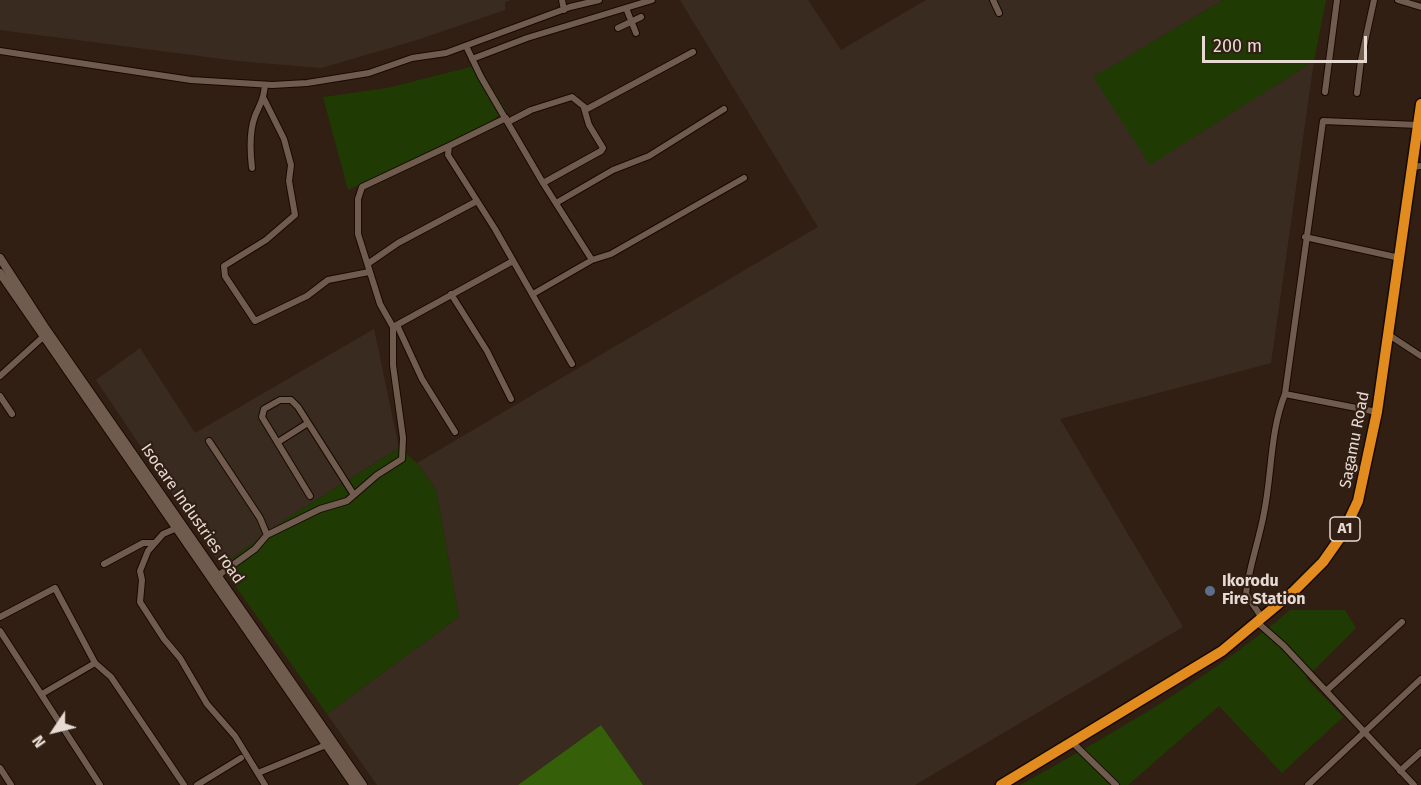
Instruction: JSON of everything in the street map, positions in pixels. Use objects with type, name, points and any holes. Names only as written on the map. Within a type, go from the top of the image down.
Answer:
[{"type":"highway","name":"Sagamu Road","points":[[1000,785],[1177,681],[1222,651],[1260,622],[1323,562],[1342,535],[1358,501],[1377,412],[1416,167],[1421,104]]},
{"type":"street","points":[[562,0],[567,8]]},
{"type":"street","points":[[567,8],[579,0]]},
{"type":"street","points":[[0,51],[191,80],[265,85],[307,83],[369,73],[412,58],[446,53],[567,8],[598,0]]},
{"type":"street","points":[[472,59],[527,38],[652,0]]},
{"type":"street","points":[[993,0],[999,13]]},
{"type":"street","points":[[1324,92],[1337,0]]},
{"type":"street","points":[[1357,93],[1361,60],[1374,0]]},
{"type":"street","points":[[1398,0],[1421,7]]},
{"type":"street","points":[[626,8],[636,33]]},
{"type":"street","points":[[618,28],[640,17]]},
{"type":"street","points":[[466,46],[543,183],[592,260]]},
{"type":"street","points":[[584,108],[693,52]]},
{"type":"street","points":[[252,168],[250,147],[253,126],[264,99],[265,85]]},
{"type":"street","points":[[455,432],[422,379],[395,326],[380,304],[358,234],[359,191],[390,172],[448,146],[531,110],[572,97],[584,108],[589,125],[603,148],[543,183]]},
{"type":"street","points":[[264,99],[284,139],[291,165],[289,181],[296,215],[266,240],[224,266],[225,276],[255,321],[306,296],[328,280],[369,272]]},
{"type":"street","points":[[556,203],[613,170],[649,156],[724,109]]},
{"type":"street","points":[[1414,785],[1260,622],[1246,594],[1252,555],[1264,514],[1277,426],[1285,394],[1305,237],[1317,175],[1323,121],[1418,125]]},
{"type":"street","points":[[448,146],[450,160],[533,294],[572,364]]},
{"type":"street","points":[[533,294],[592,260],[611,254],[744,178]]},
{"type":"street","points":[[369,263],[398,243],[477,201]]},
{"type":"street","points":[[1305,237],[1400,258]]},
{"type":"street","name":"Isocare Industries road","points":[[0,258],[354,785]]},
{"type":"street","points":[[395,326],[513,261]]},
{"type":"street","name":"Isocare Industries road","points":[[0,273],[179,527]]},
{"type":"street","points":[[451,294],[487,351],[512,399]]},
{"type":"street","points":[[214,579],[255,549],[267,535],[320,509],[347,501],[377,475],[402,459],[403,438],[393,365],[395,326]]},
{"type":"street","points":[[1389,335],[1421,356]]},
{"type":"street","points":[[0,376],[43,337]]},
{"type":"street","points":[[1285,394],[1377,412]]},
{"type":"street","points":[[0,396],[12,414]]},
{"type":"street","points":[[310,496],[262,417],[262,413],[270,404],[280,400],[291,400],[354,495]]},
{"type":"street","points":[[278,442],[308,423]]},
{"type":"street","points":[[209,441],[260,518],[267,535]]},
{"type":"street","points":[[179,527],[163,534],[154,543],[140,570],[142,580],[140,602],[164,639],[180,658],[207,704],[235,736],[265,785]]},
{"type":"street","points":[[104,564],[143,543],[154,543]]},
{"type":"street","name":"Isocare Industries road","points":[[214,579],[363,785]]},
{"type":"street","points":[[0,617],[55,588],[95,663],[111,677],[184,785]]},
{"type":"street","points":[[1326,692],[1402,622]]},
{"type":"street","points":[[0,631],[100,785]]},
{"type":"street","points":[[42,694],[95,663]]},
{"type":"street","points":[[1308,785],[1421,679]]},
{"type":"street","points":[[1072,742],[1116,785]]},
{"type":"street","points":[[258,774],[326,745]]},
{"type":"street","points":[[1401,771],[1421,752]]},
{"type":"street","points":[[197,785],[241,758]]},
{"type":"street","points":[[0,768],[11,785]]},
{"type":"shaded area","points":[[0,0],[511,0],[505,2],[505,10],[417,40],[321,68],[238,61],[0,30]]},
{"type":"shaded area","points":[[680,0],[808,0],[841,50],[926,0],[1223,0],[1094,77],[1150,164],[1314,61],[1271,363],[1060,419],[1183,627],[915,785],[643,785],[601,725],[518,785],[377,785],[327,714],[459,617],[436,490],[417,463],[818,227]]},
{"type":"shaded area","points":[[374,329],[399,448],[289,517],[221,566],[96,380],[140,348],[195,433]]},
{"type":"green space","points":[[1223,0],[1326,0],[1314,61],[1150,165],[1093,77]]},
{"type":"green space","points":[[478,65],[506,110],[490,122],[348,190],[323,97],[387,88]]},
{"type":"green space","points":[[399,448],[417,463],[436,490],[459,617],[327,714],[221,566],[289,517]]},
{"type":"green space","points":[[1290,610],[1345,610],[1356,628],[1306,678],[1343,717],[1282,773],[1219,706],[1128,785],[1020,785],[1160,704],[1227,659]]},
{"type":"green space","points":[[601,725],[643,785],[518,785]]},
{"type":"place","name":"Ikorodu Fire Station","points":[[1210,591]]}]
